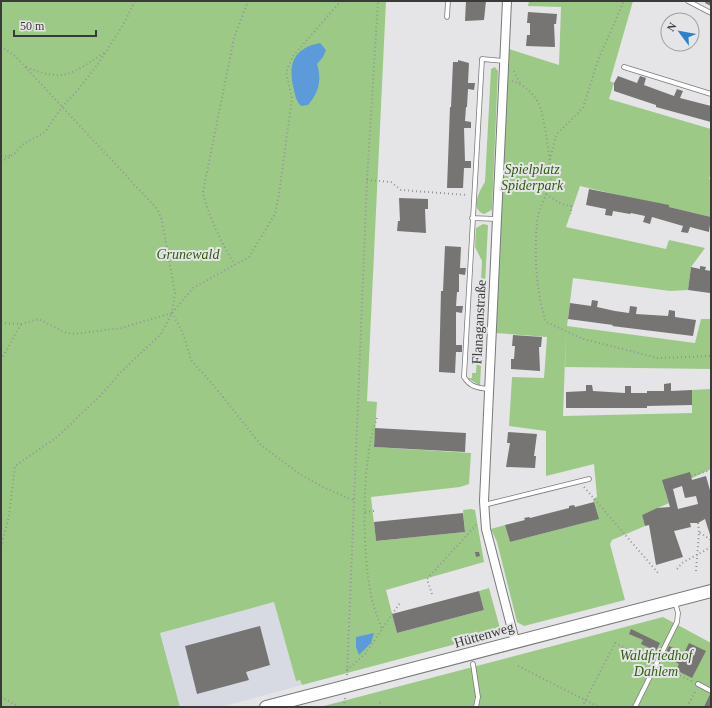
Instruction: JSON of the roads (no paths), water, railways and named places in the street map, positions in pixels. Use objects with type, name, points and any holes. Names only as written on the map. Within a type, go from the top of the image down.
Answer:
[{"type":"main road","name":"Hüttenweg","points":[[266,707],[711,591]]},
{"type":"street","name":"Flanaganstraße","points":[[507,1],[484,505],[486,529],[515,641]]},
{"type":"lane","points":[[447,17],[448,1]]},
{"type":"lane","points":[[688,1],[711,13]]},
{"type":"lane","points":[[489,388],[479,388],[468,384],[464,377],[473,195],[482,59],[504,61]]},
{"type":"lane","points":[[624,67],[711,94]]},
{"type":"lane","points":[[472,218],[497,219]]},
{"type":"lane","points":[[484,505],[589,479]]},
{"type":"lane","points":[[635,707],[676,624],[678,613],[674,601]]},
{"type":"lane","points":[[473,664],[478,697],[476,707]]},
{"type":"lane","points":[[698,684],[711,691]]},
{"type":"water","points":[[320,43],[326,50],[323,57],[317,64],[319,81],[317,91],[308,105],[301,106],[296,99],[293,86],[293,63],[299,52],[311,45]]},
{"type":"water","points":[[374,633],[371,643],[359,655],[356,647],[356,637]]},
{"type":"park label","name":"Spielplatz Spiderpark","points":[[532,178]]},
{"type":"park label","name":"Grunewald","points":[[188,254]]},
{"type":"park label","name":"Waldfriedhof Dahlem","points":[[656,664]]}]
